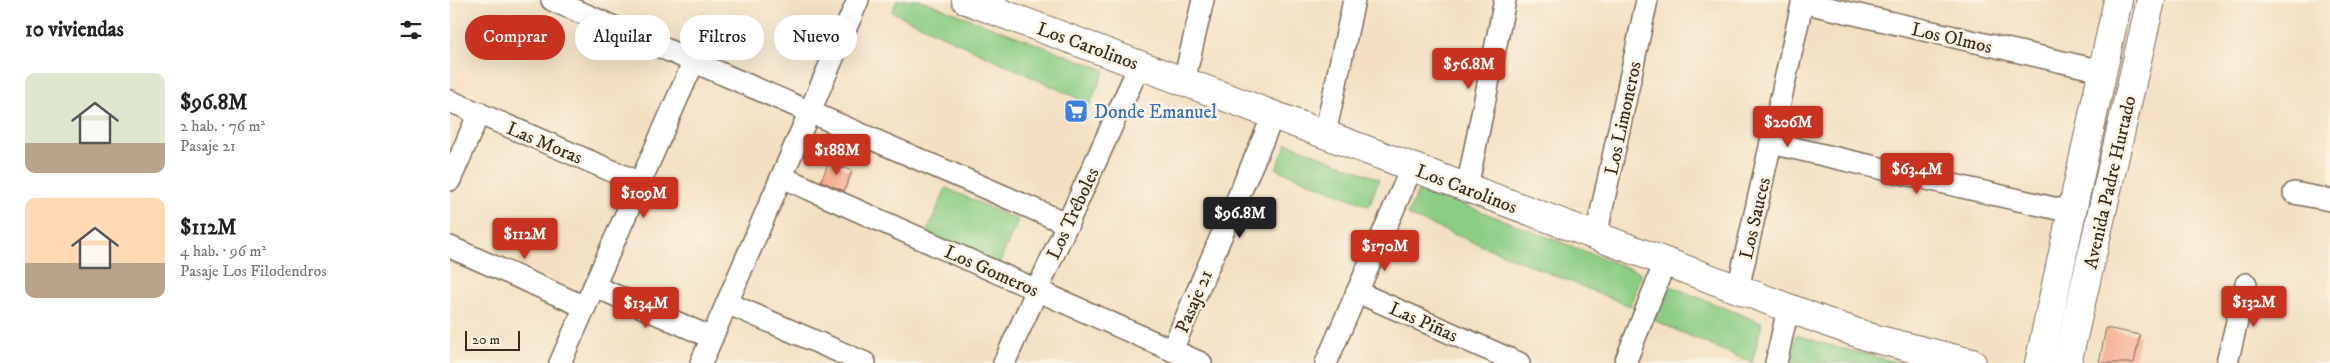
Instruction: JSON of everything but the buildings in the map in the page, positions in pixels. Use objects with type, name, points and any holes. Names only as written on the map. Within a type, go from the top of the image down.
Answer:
[{"type":"street","points":[[552,0],[1068,224]]},
{"type":"street","points":[[701,363],[858,0]]},
{"type":"street","name":"Los Carolinos","points":[[966,0],[1788,308],[1872,338],[1972,363]]},
{"type":"street","points":[[1184,81],[1203,0]]},
{"type":"street","points":[[1325,134],[1354,0]]},
{"type":"street","points":[[1467,188],[1505,0]]},
{"type":"street","name":"Los Limoneros","points":[[1596,236],[1647,0]]},
{"type":"street","name":"Avenida Padre Hurtado","points":[[2039,363],[2118,0]]},
{"type":"street","name":"Avenida Padre Hurtado","points":[[2067,363],[2151,0]]},
{"type":"street","name":"Los Olmos","points":[[1803,1],[2102,71]]},
{"type":"street","name":"Los Sauces","points":[[1738,289],[1803,1]]},
{"type":"street","points":[[560,363],[694,61]]},
{"type":"street","name":"Los Tréboles","points":[[1004,363],[1140,64]]},
{"type":"street","name":"Las Moras","points":[[450,101],[640,183]]},
{"type":"street","points":[[450,180],[479,113]]},
{"type":"street","name":"Pasaje 21","points":[[1172,350],[1274,114]]},
{"type":"street","points":[[1771,143],[2071,212]]},
{"type":"street","points":[[1326,363],[1412,167]]},
{"type":"street","name":"Los Gomeros","points":[[782,176],[1202,363]]},
{"type":"street","points":[[2294,193],[2330,200]]},
{"type":"street","points":[[450,247],[585,307]]},
{"type":"street","points":[[1625,363],[1665,262]]},
{"type":"street","points":[[2227,363],[2246,284]]},
{"type":"street","points":[[594,286],[712,338]]},
{"type":"street","name":"Las Piñas","points":[[1357,292],[1518,363]]},
{"type":"street","points":[[727,303],[865,363]]},
{"type":"street","points":[[1776,363],[1788,308]]},
{"type":"green space","points":[[897,0],[921,0],[1105,70],[1090,104],[892,12]]},
{"type":"green space","points":[[1287,143],[1379,179],[1369,206],[1276,169]]},
{"type":"green space","points":[[946,188],[1018,220],[999,264],[927,232]]},
{"type":"green space","points":[[1420,188],[1641,273],[1630,306],[1407,215]]},
{"type":"green space","points":[[1668,285],[1762,323],[1752,363],[1651,319]]},
{"type":"green space","points":[[1796,335],[1832,346],[1902,363],[1792,363]]},
{"type":"place","name":"Donde Emanuel","points":[[1076,111]]}]
